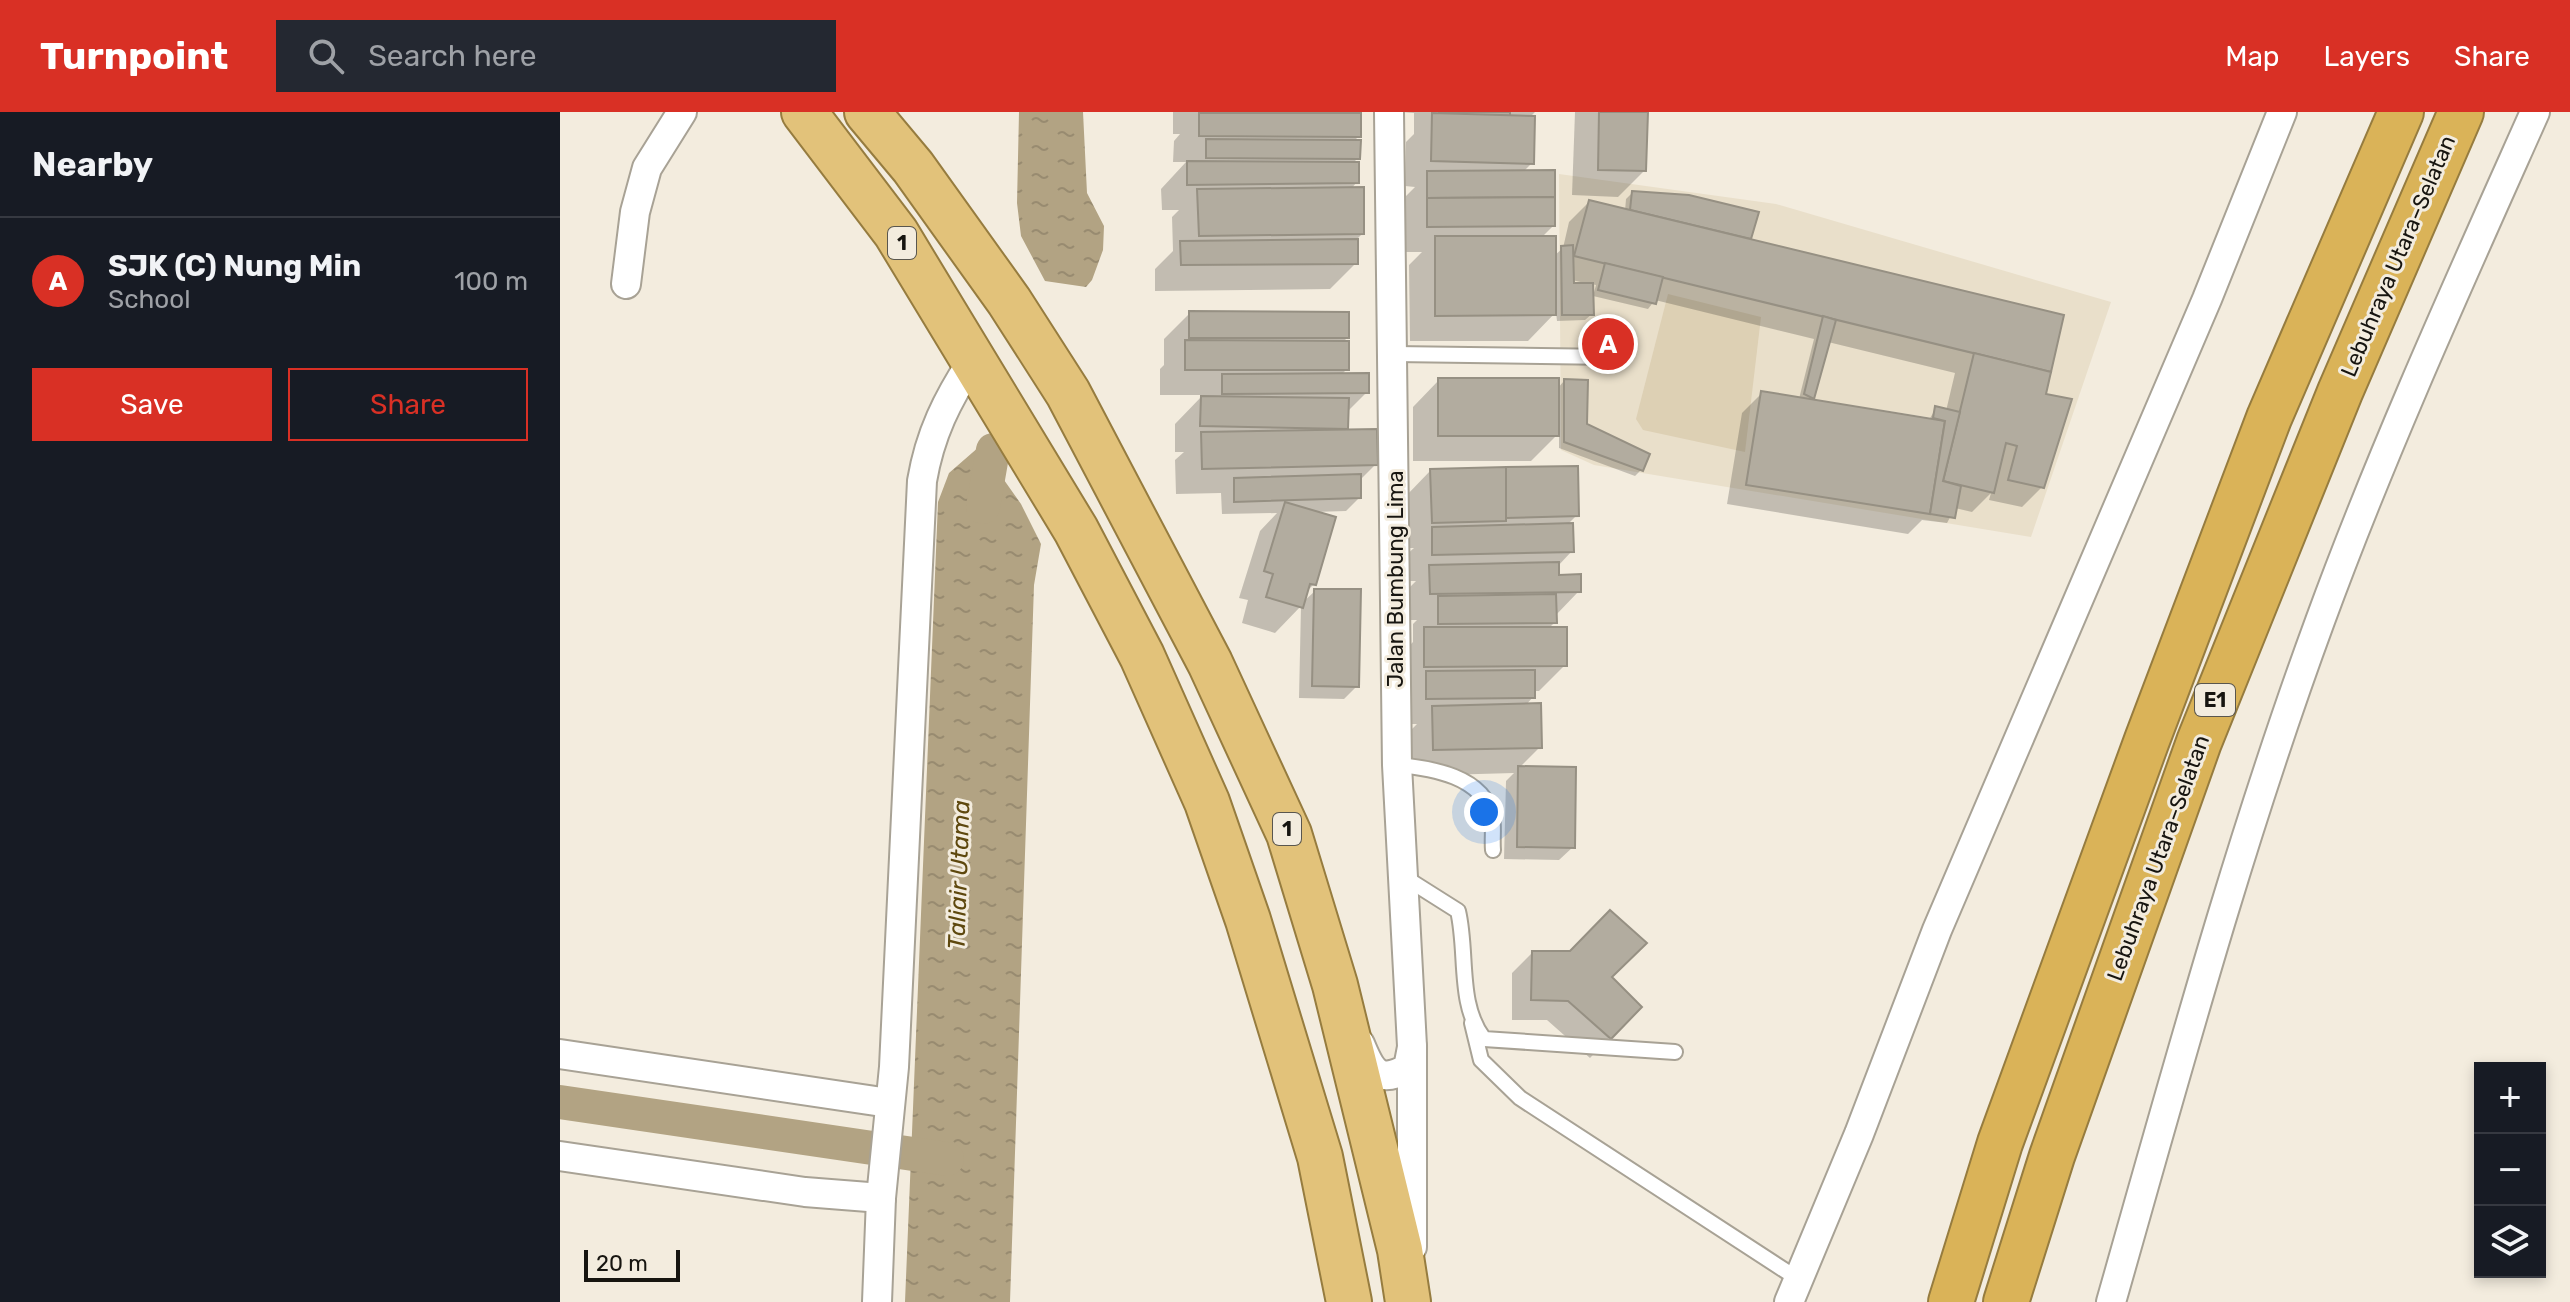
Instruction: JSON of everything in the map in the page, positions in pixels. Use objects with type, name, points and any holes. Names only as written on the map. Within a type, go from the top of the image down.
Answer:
[{"type":"highway","name":"1","points":[[804,112],[896,233],[1076,530],[1142,656],[1207,802],[1248,920],[1320,1157],[1349,1302]]},
{"type":"highway","name":"1","points":[[867,112],[913,167],[1009,301],[1068,393],[1210,663],[1282,820],[1335,985],[1400,1250],[1408,1302]]},
{"type":"highway","name":"E1","points":[[1951,1302],[2000,1143],[2158,710],[2269,418],[2401,112]]},
{"type":"highway","name":"Lebuhraya Utara–Selatan","points":[[2006,1302],[2052,1156],[2199,742],[2340,392],[2461,112]]},
{"type":"street","points":[[626,284],[635,212],[647,168],[682,112]]},
{"type":"street","name":"Jalan Bumbung Lima","points":[[1389,112],[1397,765],[1412,1046],[1414,1302]]},
{"type":"street","points":[[1793,1291],[1859,1134],[1937,930],[2207,299],[2282,112]]},
{"type":"street","points":[[2111,1302],[2218,933],[2319,624],[2361,512],[2535,112]]},
{"type":"street","points":[[877,1302],[882,1189],[894,1067],[922,481],[937,419],[980,371]]},
{"type":"street","points":[[1335,985],[1370,1068],[1380,1076],[1395,1076],[1408,1068],[1412,1046]]},
{"type":"street","points":[[560,1054],[889,1111]]},
{"type":"street","points":[[560,1156],[791,1190],[882,1189]]},
{"type":"lane","points":[[1394,354],[1612,357]]},
{"type":"lane","points":[[1397,765],[1433,768],[1479,791],[1492,816],[1493,850]]},
{"type":"lane","points":[[1401,874],[1458,911],[1465,940],[1472,1023],[1481,1060],[1520,1098],[1793,1291]]},
{"type":"lane","points":[[1472,1023],[1484,1039],[1675,1052]]},
{"type":"shaded area","points":[[1559,174],[1776,204],[2111,302],[2031,537],[1594,465],[1561,450]],"holes":[[[1632,191],[1689,195],[1758,212],[1751,239],[2064,315],[2046,394],[2072,400],[2044,488],[2009,480],[2017,446],[2006,443],[1994,493],[1961,486],[1955,518],[1746,485],[1762,391],[1933,418],[1935,406],[1960,412],[1974,353],[1836,320],[1814,398],[1804,395],[1823,316],[1663,277],[1599,289],[1605,263],[1574,255],[1589,200],[1630,210]],[[1573,245],[1574,283],[1593,315],[1562,315],[1561,246]],[[1564,380],[1587,424],[1650,454],[1643,470],[1564,442]]]},
{"type":"shaded area","points":[[1668,294],[1761,317],[1745,452],[1643,430],[1636,419]]},
{"type":"water","points":[[1019,112],[1083,112],[1087,193],[1104,226],[1103,250],[1092,280],[1086,287],[1045,281],[1021,236],[1017,203]]},
{"type":"water","points":[[980,446],[1021,504],[1041,544],[1034,585],[1010,1302],[905,1302],[938,502],[949,473]]},
{"type":"building","points":[[1510,112],[1510,116],[1439,114]]},
{"type":"building","points":[[1599,112],[1648,112],[1646,171],[1598,170]]},
{"type":"building","points":[[1199,113],[1361,113],[1361,137],[1199,136]]},
{"type":"building","points":[[1432,113],[1535,116],[1534,164],[1431,161]]},
{"type":"building","points":[[1206,139],[1361,140],[1360,159],[1206,158]]},
{"type":"building","points":[[1187,161],[1359,162],[1359,183],[1187,185]]},
{"type":"building","points":[[1555,170],[1555,197],[1427,198],[1427,171]]},
{"type":"building","points":[[1364,187],[1364,234],[1199,236],[1197,189]]},
{"type":"building","points":[[1632,191],[1689,195],[1759,212],[1751,239],[1630,210]]},
{"type":"building","points":[[1555,197],[1555,226],[1427,227],[1427,198]]},
{"type":"building","points":[[1589,200],[2064,315],[2051,372],[1574,256]]},
{"type":"building","points":[[1435,236],[1556,236],[1556,315],[1435,316]]},
{"type":"building","points":[[1358,239],[1358,264],[1181,265],[1180,241]]},
{"type":"building","points":[[1573,245],[1574,283],[1593,283],[1594,315],[1562,315],[1561,246]]},
{"type":"building","points":[[1605,263],[1663,277],[1656,304],[1598,290]]},
{"type":"building","points":[[1189,311],[1349,312],[1349,338],[1189,338]]},
{"type":"building","points":[[1823,316],[1836,320],[1814,399],[1804,394]]},
{"type":"building","points":[[1185,340],[1349,341],[1349,370],[1185,370]]},
{"type":"building","points":[[1974,353],[2051,372],[2046,394],[2072,399],[2044,488],[2008,480],[2017,446],[2006,443],[1994,493],[1943,481]]},
{"type":"building","points":[[1369,373],[1369,393],[1222,394],[1222,374]]},
{"type":"building","points":[[1438,378],[1559,378],[1559,436],[1438,436]]},
{"type":"building","points":[[1564,379],[1588,380],[1587,424],[1650,454],[1643,471],[1564,442]]},
{"type":"building","points":[[1761,391],[1945,421],[1930,514],[1746,485]]},
{"type":"building","points":[[1201,396],[1349,398],[1348,429],[1200,426]]},
{"type":"building","points":[[1935,406],[1960,412],[1943,481],[1961,486],[1955,518],[1930,514],[1945,421],[1933,418]]},
{"type":"building","points":[[1377,429],[1378,465],[1202,469],[1201,432]]},
{"type":"building","points":[[1578,466],[1579,516],[1506,518],[1506,467]]},
{"type":"building","points":[[1506,467],[1506,521],[1432,523],[1430,469]]},
{"type":"building","points":[[1361,474],[1361,498],[1234,502],[1234,478]]},
{"type":"building","points":[[1285,502],[1336,517],[1316,585],[1310,584],[1303,608],[1266,597],[1273,574],[1264,571]]},
{"type":"building","points":[[1573,523],[1574,552],[1432,555],[1432,527]]},
{"type":"building","points":[[1559,562],[1559,575],[1581,574],[1581,592],[1430,594],[1429,565]]},
{"type":"building","points":[[1314,589],[1361,589],[1359,687],[1312,686]]},
{"type":"building","points":[[1556,594],[1557,623],[1438,624],[1438,596]]},
{"type":"building","points":[[1424,627],[1567,627],[1567,666],[1424,667]]},
{"type":"building","points":[[1535,670],[1535,698],[1426,699],[1426,671]]},
{"type":"building","points":[[1541,703],[1542,748],[1433,750],[1432,706]]},
{"type":"building","points":[[1518,766],[1576,767],[1575,848],[1517,847]]},
{"type":"building","points":[[1610,910],[1647,943],[1612,977],[1642,1007],[1611,1039],[1568,1001],[1531,1000],[1532,951],[1570,951]]},
{"type":"waterway","name":"Taliair Utama","points":[[983,507],[993,450]]},
{"type":"waterway","points":[[560,1102],[947,1159]]},
{"type":"place","name":"SJK (C) Nung Min","points":[[1608,344]]}]
